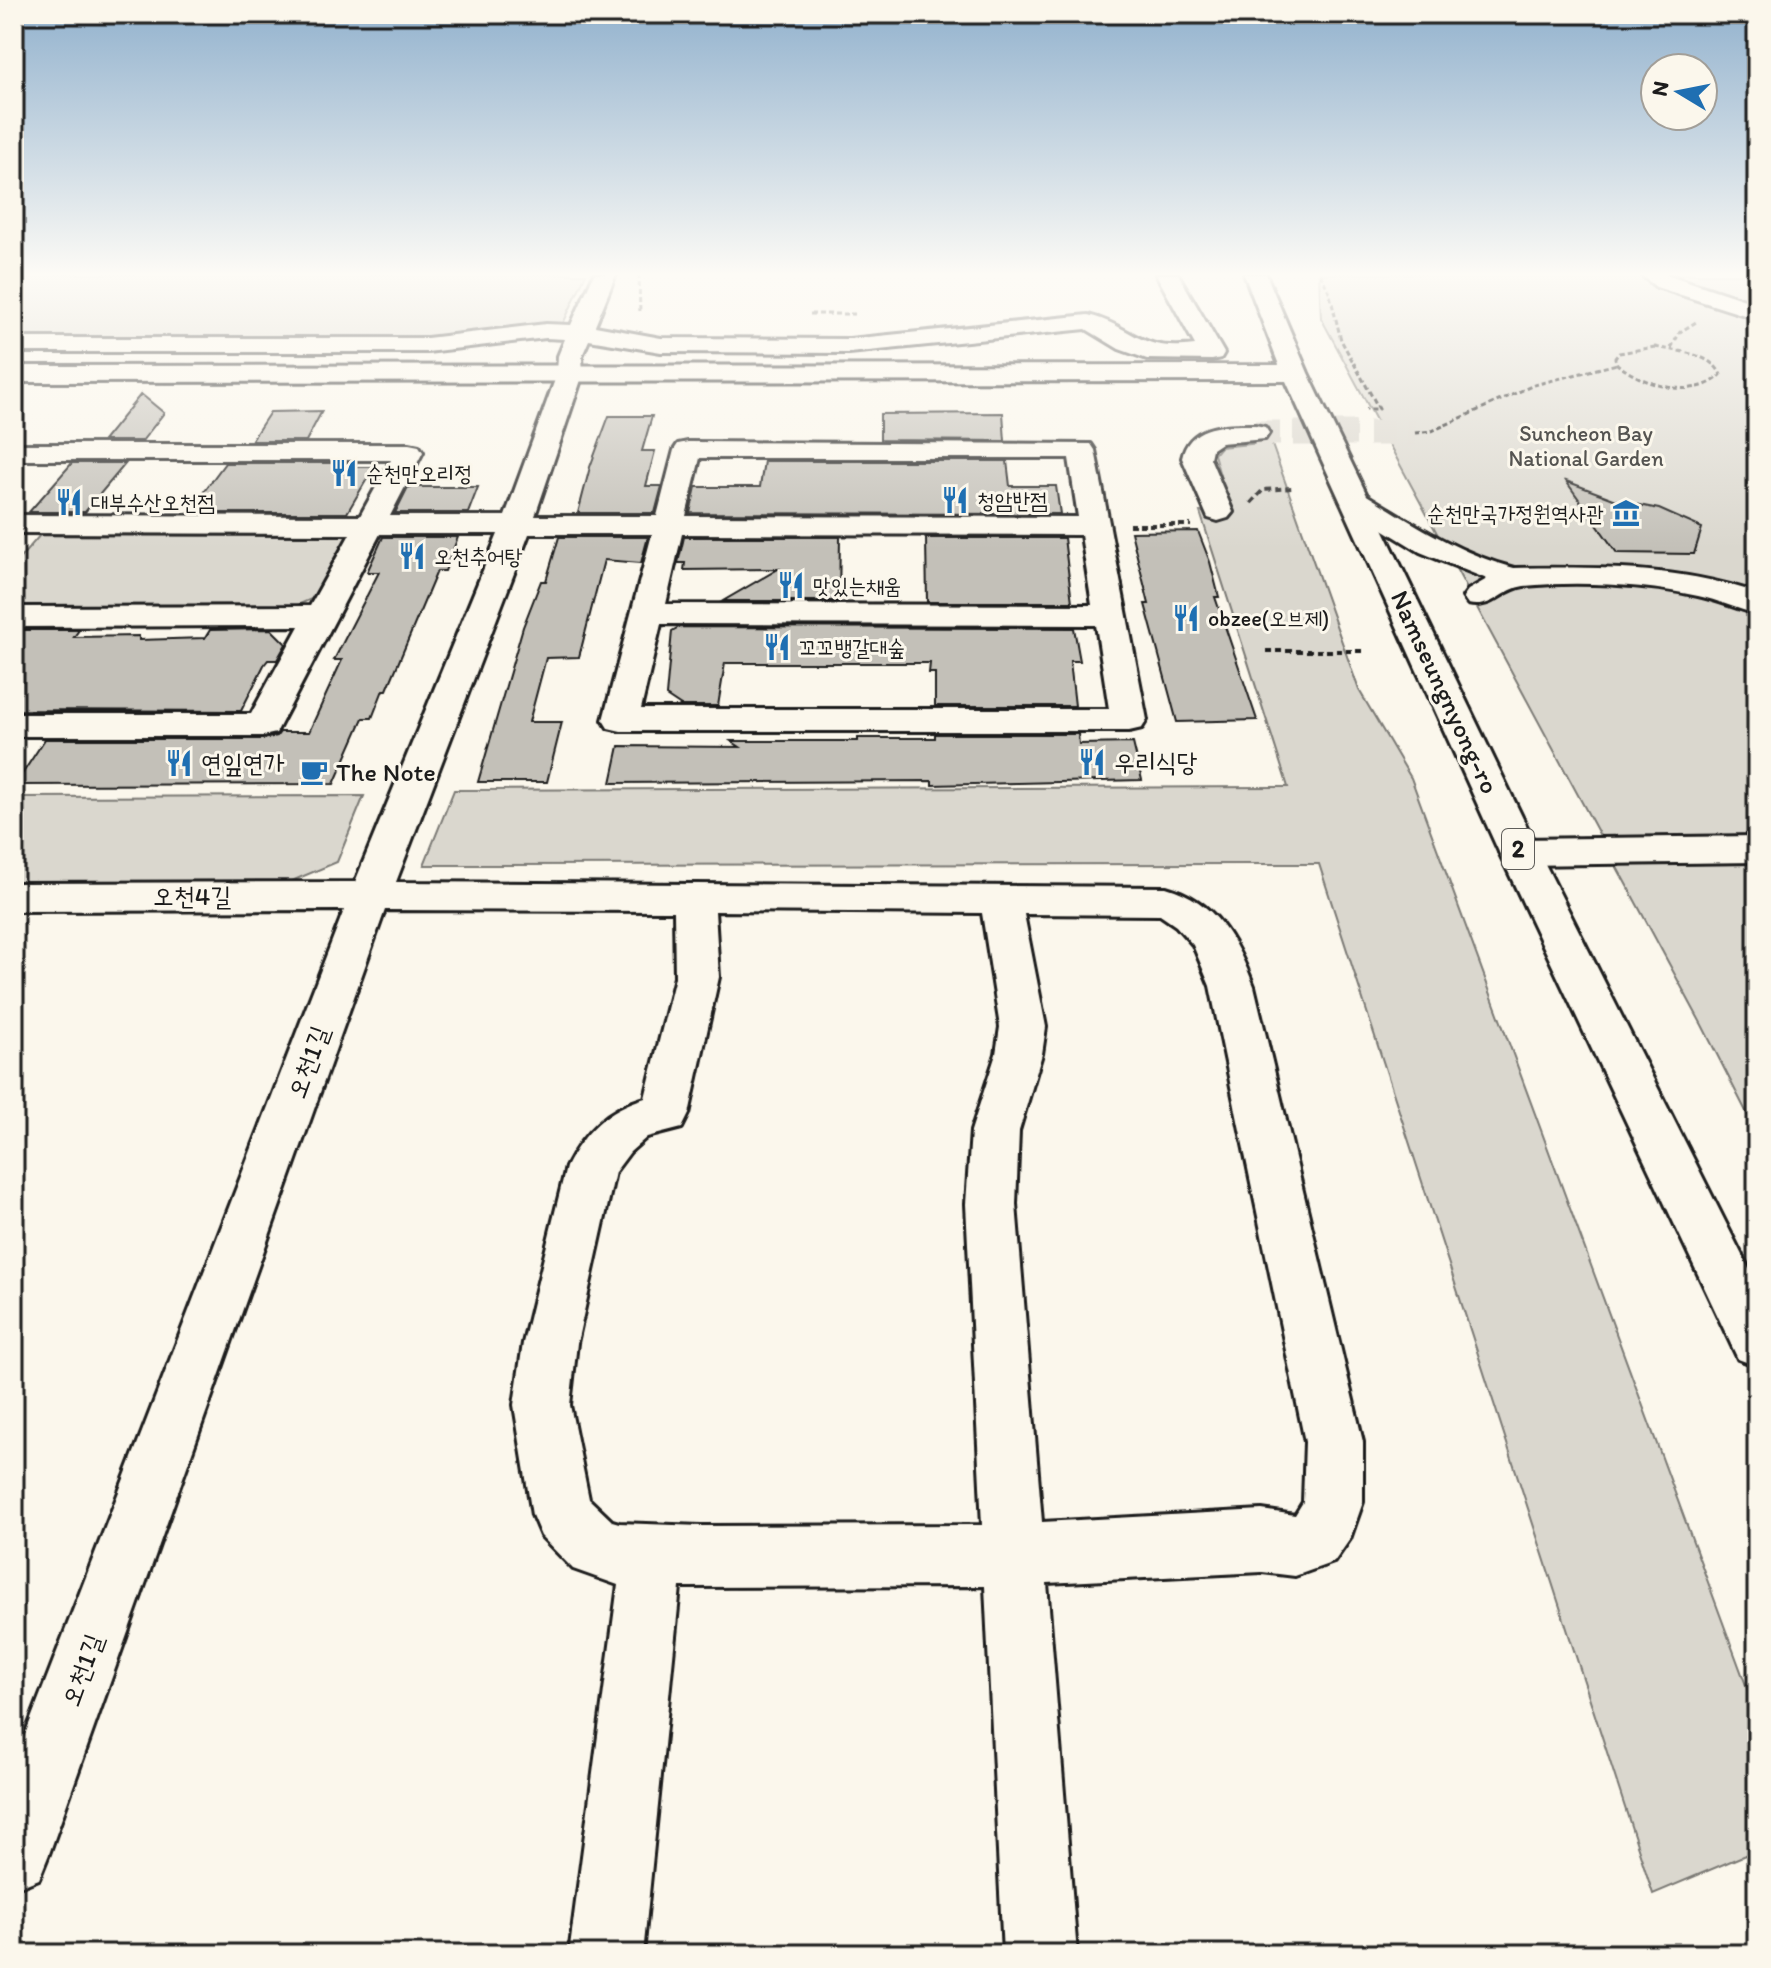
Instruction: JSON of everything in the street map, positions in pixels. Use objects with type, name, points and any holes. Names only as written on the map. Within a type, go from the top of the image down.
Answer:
[{"type":"street","name":"오천1길","points":[[14,1854],[370,895],[517,525],[570,374],[570,366]]},
{"type":"street","name":"Namseungnyong-ro","points":[[1292,366],[1519,852],[1752,1332]]},
{"type":"street","points":[[14,374],[1295,373]]},
{"type":"street","points":[[1218,512],[1196,458],[1196,449],[1200,441],[1210,437],[1255,433]]},
{"type":"street","points":[[688,450],[1081,450],[1129,720],[621,720],[669,526],[688,450]]},
{"type":"street","points":[[14,452],[409,452],[263,725],[14,725]]},
{"type":"street","points":[[1355,500],[1431,549],[1460,562],[1514,577],[1649,578],[1715,588],[1757,604]]},
{"type":"street","points":[[14,524],[1095,526]]},
{"type":"street","points":[[1479,597],[1514,577]]},
{"type":"street","points":[[648,614],[1111,615]]},
{"type":"street","points":[[14,617],[321,616]]},
{"type":"street","points":[[1519,852],[1757,849]]},
{"type":"street","name":"오천4길","points":[[14,897],[370,895],[694,897],[1166,901],[1183,907],[1198,918],[1217,945],[1232,986],[1334,1442],[1336,1478],[1330,1517],[1313,1540],[1299,1545],[1262,1541],[930,1557],[619,1554],[595,1547],[562,1515],[542,1405],[550,1343],[591,1167],[606,1144],[628,1123],[646,1114],[665,1114],[697,977],[694,897]]},
{"type":"street","points":[[1001,900],[1023,1027],[1019,1054],[995,1131],[991,1204],[1040,1954]]},
{"type":"street","points":[[606,1954],[653,1555]]},
{"type":"path","points":[[1355,366],[1379,409],[1366,409]]},
{"type":"path","points":[[1415,433],[1432,431],[1534,385],[1610,366]]},
{"type":"path","points":[[1619,366],[1634,377],[1665,386],[1697,387],[1718,381],[1721,375],[1714,366]]},
{"type":"path","points":[[1266,651],[1365,651]]},
{"type":"green space","name":"Suncheon Bay National Garden","points":[[1347,366],[1757,366],[1757,1133],[1702,1025]]},
{"type":"green space","points":[[1271,442],[1359,690],[1411,778],[1757,1715],[1757,1850],[1653,1894],[1319,864],[424,865],[454,790],[1288,787],[1200,512],[1230,512],[1214,454],[1220,447]]},
{"type":"green space","points":[[40,535],[353,536],[321,595],[295,606],[14,606],[14,565]]},
{"type":"green space","points":[[364,796],[337,862],[287,883],[14,884],[14,797]]},
{"type":"building","points":[[141,394],[164,413],[142,441],[103,441]]},
{"type":"building","points":[[322,411],[306,441],[251,441],[270,412]]},
{"type":"building","points":[[1003,413],[1005,441],[880,440],[880,414]]},
{"type":"building","points":[[609,416],[652,416],[642,451],[655,451],[646,486],[662,486],[655,513],[578,513],[590,467]]},
{"type":"building","points":[[764,461],[1007,461],[1010,486],[1056,486],[1060,514],[690,513],[696,487],[760,487]]},
{"type":"building","points":[[72,463],[126,463],[85,512],[29,512]]},
{"type":"building","points":[[225,463],[356,463],[354,467],[374,467],[347,513],[199,513],[201,509],[191,509]]},
{"type":"building","name":"순천만국가정원역사관","points":[[1566,481],[1619,501],[1659,509],[1702,528],[1694,554],[1617,553]]},
{"type":"building","points":[[408,487],[478,487],[468,513],[395,513]]},
{"type":"building","points":[[1198,531],[1219,597],[1215,597],[1257,720],[1177,722],[1145,604],[1149,604],[1131,532]]},
{"type":"building","points":[[383,537],[458,537],[445,571],[437,571],[387,690],[383,690],[372,718],[363,718],[334,784],[15,785],[45,739],[263,739],[277,736],[280,732],[309,732],[342,660],[334,660],[379,572],[367,572]]},
{"type":"building","points":[[559,537],[648,537],[641,563],[604,560],[579,657],[546,658],[529,722],[562,722],[547,782],[478,782],[523,627],[541,581],[546,581]]},
{"type":"building","points":[[684,537],[840,537],[839,601],[723,601],[778,569],[684,570],[685,563],[678,563]]},
{"type":"building","points":[[926,538],[1064,538],[1072,602],[927,602]]},
{"type":"building","points":[[679,627],[1074,628],[1080,661],[1070,661],[1075,706],[935,706],[935,673],[929,673],[930,663],[725,663],[718,706],[681,706],[666,696],[672,631]]},
{"type":"building","points":[[271,629],[286,644],[277,660],[268,660],[264,665],[241,711],[14,710],[14,630],[79,630],[74,637],[139,636],[139,640],[205,638],[210,630]]},
{"type":"building","points":[[935,734],[1078,734],[1079,744],[1133,743],[1142,780],[932,785],[932,781],[611,783],[619,746],[740,747],[731,741],[858,741],[858,738],[935,738]]},
{"type":"tunnel","points":[[1255,433],[1415,433]]},
{"type":"place","name":"순천만오리정","points":[[344,473]]},
{"type":"place","name":"청암반점","points":[[955,500]]},
{"type":"place","name":"대부수산오천점","points":[[69,502]]},
{"type":"place","name":"순천만국가정원역사관","points":[[1626,513]]},
{"type":"place","name":"오천추어탕","points":[[412,556]]},
{"type":"place","name":"맛있는채움","points":[[791,585]]},
{"type":"place","name":"obzee(오브제)","points":[[1186,618]]},
{"type":"place","name":"꼬꼬뱅갈대숲","points":[[777,647]]},
{"type":"place","name":"우리식당","points":[[1092,762]]},
{"type":"place","name":"연잎연가","points":[[179,763]]},
{"type":"place","name":"The Note","points":[[314,772]]}]
